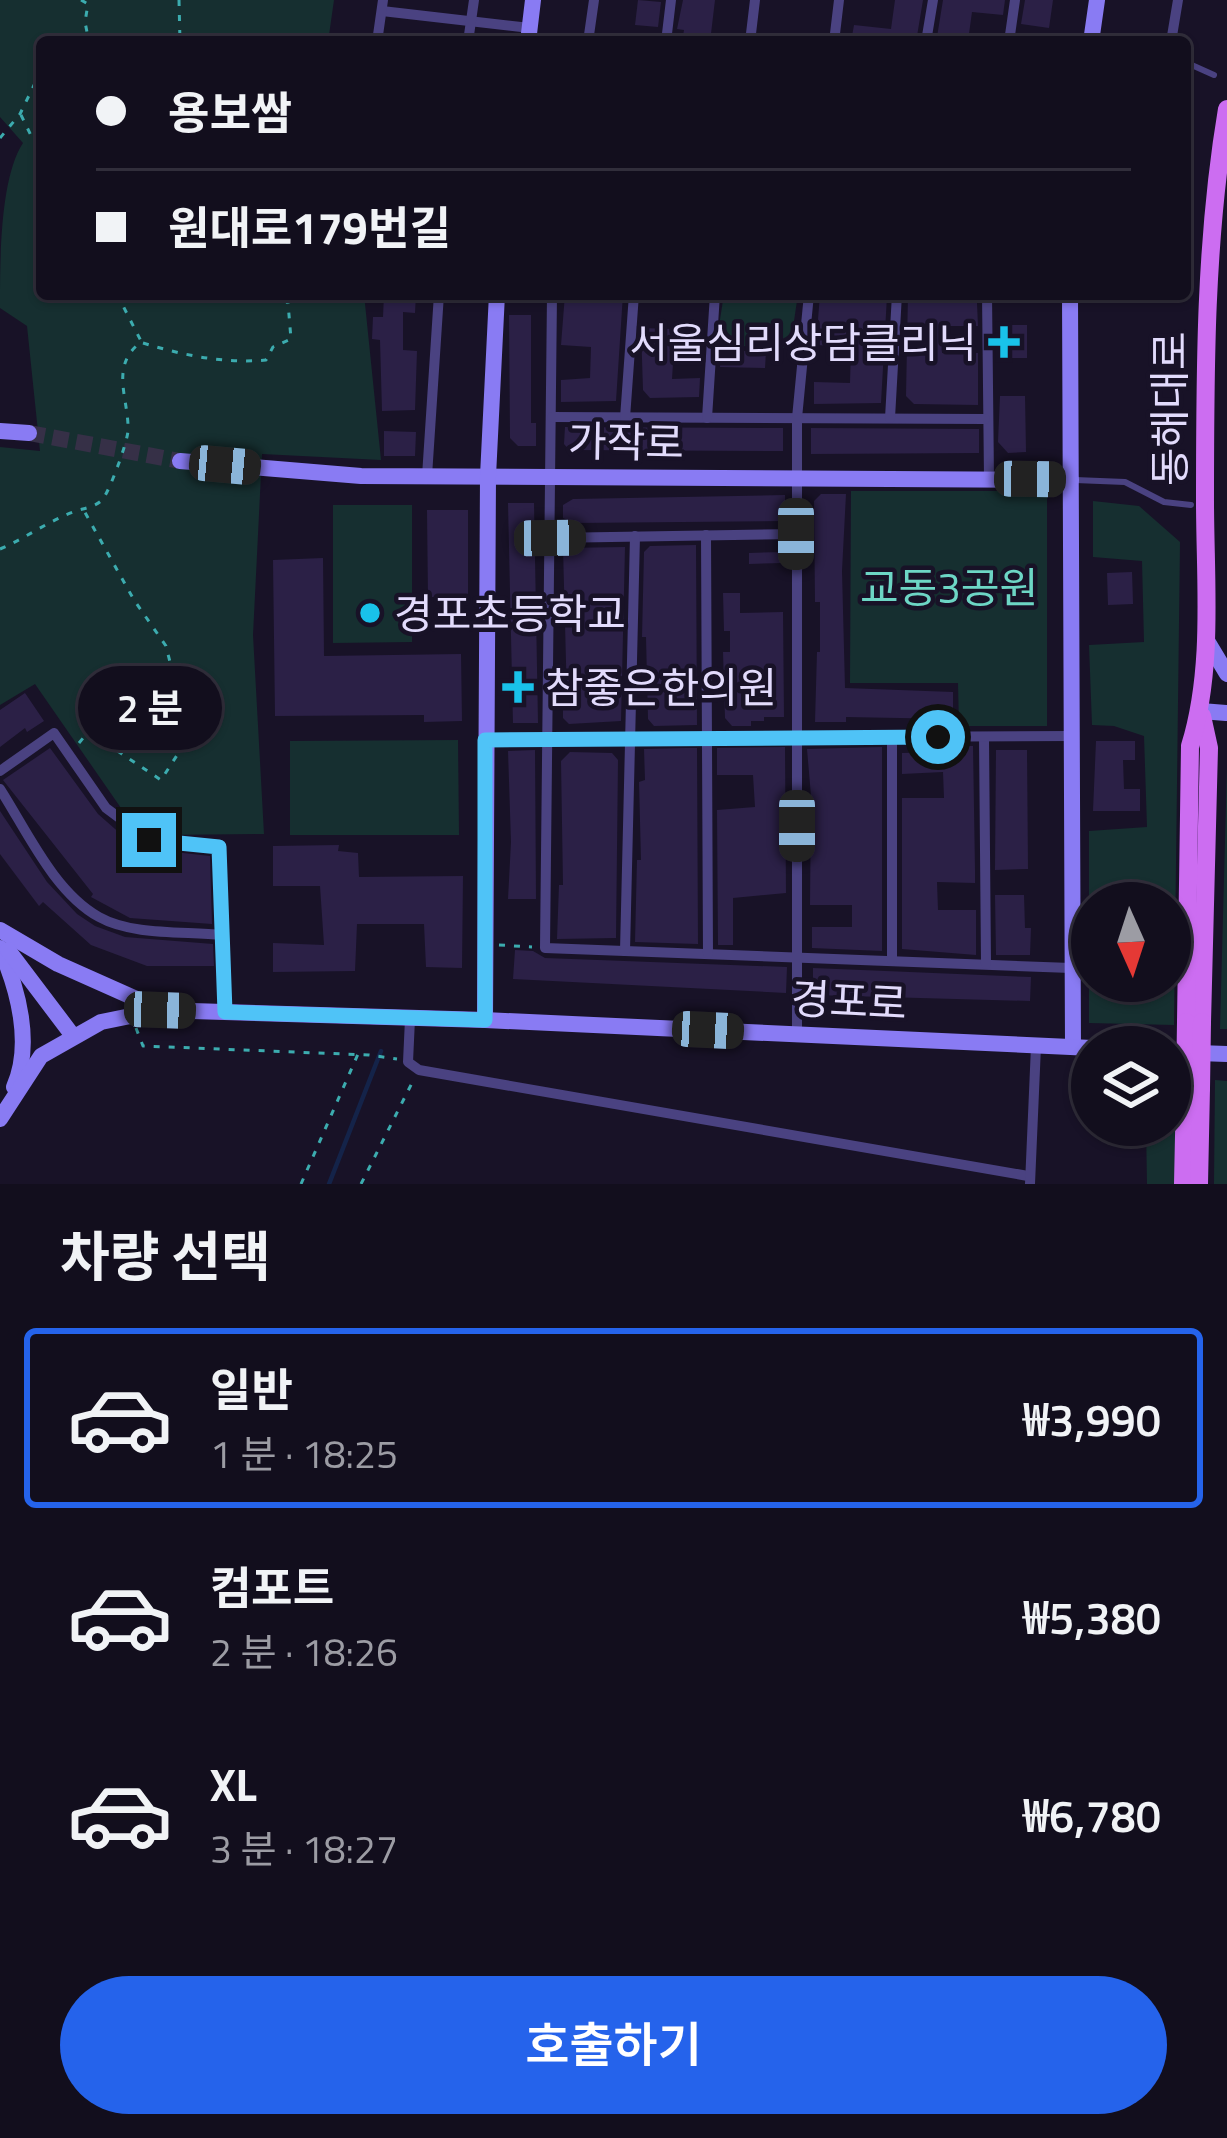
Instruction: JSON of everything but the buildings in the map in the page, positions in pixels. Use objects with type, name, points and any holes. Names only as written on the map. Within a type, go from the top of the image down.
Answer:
[{"type":"main road","name":"동해대로","points":[[1194,1022],[1209,762],[1201,711],[1207,269],[1227,109]]},
{"type":"main road","name":"동해대로","points":[[1199,1184],[1193,1088],[1190,746],[1201,711]]},
{"type":"main road","points":[[1209,762],[1227,744]]},
{"type":"main road","name":"동해대로","points":[[1183,1184],[1193,1088]]},
{"type":"street","points":[[469,36],[474,0]]},
{"type":"street","points":[[378,36],[383,6],[529,35],[533,0]]},
{"type":"street","points":[[589,36],[594,0]]},
{"type":"street","points":[[667,36],[671,0]]},
{"type":"street","points":[[751,36],[755,0]]},
{"type":"street","points":[[835,36],[838,0]]},
{"type":"street","points":[[927,36],[933,0]]},
{"type":"street","points":[[1010,36],[1016,0]]},
{"type":"street","points":[[1092,36],[1096,0]]},
{"type":"street","points":[[1172,36],[1178,0]]},
{"type":"street","points":[[427,476],[439,300]]},
{"type":"street","points":[[485,1020],[488,476],[497,300]]},
{"type":"street","points":[[552,300],[545,948],[1071,968]]},
{"type":"street","points":[[625,418],[634,300]]},
{"type":"street","points":[[707,418],[715,300]]},
{"type":"street","points":[[797,1034],[797,418],[808,300]]},
{"type":"street","points":[[890,418],[897,300]]},
{"type":"street","points":[[987,300],[988,479]]},
{"type":"street","points":[[1070,300],[1071,882]]},
{"type":"street","points":[[552,417],[985,418]]},
{"type":"street","points":[[0,431],[29,433]]},
{"type":"street","name":"가작로","points":[[180,461],[361,476],[1071,480]]},
{"type":"street","points":[[550,538],[796,534]]},
{"type":"street","points":[[706,535],[708,954]]},
{"type":"street","points":[[625,951],[635,536]]},
{"type":"street","points":[[1205,637],[1227,674]]},
{"type":"street","points":[[1201,711],[1227,713]]},
{"type":"street","points":[[0,771],[54,733],[106,808],[149,840],[219,847],[225,1012]]},
{"type":"street","points":[[984,736],[986,964]]},
{"type":"street","points":[[485,740],[1071,736]]},
{"type":"street","points":[[892,737],[892,961]]},
{"type":"street","points":[[0,789],[59,881],[98,916],[128,926],[222,935]]},
{"type":"street","points":[[0,934],[160,1010]]},
{"type":"street","points":[[0,934],[73,1036]]},
{"type":"street","points":[[0,948],[12,977],[22,1030],[19,1077],[0,1118]]},
{"type":"street","name":"경포로","points":[[0,1118],[41,1056],[101,1022],[160,1010],[1071,1047]]},
{"type":"street","points":[[410,1019],[408,1062],[419,1070],[1029,1180],[1036,1046]]},
{"type":"street","points":[[1191,1053],[1227,1054]]},
{"type":"lane","points":[[1191,65],[1214,75]]},
{"type":"lane","points":[[1071,480],[1125,482],[1164,502],[1190,506]]},
{"type":"path","points":[[81,0],[88,4],[84,14],[88,36]]},
{"type":"path","points":[[179,0],[180,36]]},
{"type":"path","points":[[0,138],[36,83]]},
{"type":"path","points":[[20,114],[36,141]]},
{"type":"path","points":[[121,300],[141,343]]},
{"type":"path","points":[[141,343],[236,363],[266,360],[273,346],[291,339],[284,300]]},
{"type":"path","points":[[0,549],[106,496],[127,440],[123,378],[129,355],[141,343]]},
{"type":"path","points":[[73,760],[79,743],[91,736],[142,764],[160,780],[183,746],[199,736],[184,722],[163,640],[134,600],[83,509]]},
{"type":"path","points":[[484,944],[545,948]]},
{"type":"path","points":[[131,1016],[143,1046],[358,1054],[397,1060]]},
{"type":"path","points":[[301,1184],[358,1054]]},
{"type":"path","points":[[361,1184],[419,1070]]},
{"type":"green space","points":[[0,0],[334,0],[329,36],[36,36],[36,300],[365,300],[381,460],[262,454],[253,635],[264,834],[160,835],[130,821],[35,684],[0,705],[0,447],[40,451],[27,326],[0,308],[6,198],[23,143],[0,117]]},
{"type":"green space","points":[[723,300],[797,300],[790,348],[716,345]]},
{"type":"green space","name":"교동3공원","points":[[851,491],[1047,491],[1047,726],[959,726],[958,683],[850,683]]},
{"type":"green space","points":[[1093,501],[1139,506],[1180,542],[1176,882],[1089,882],[1089,831],[1147,827],[1144,736],[1092,725],[1089,645],[1144,642],[1142,561],[1093,557]]},
{"type":"green space","points":[[333,505],[412,505],[412,642],[333,643]]},
{"type":"green space","points":[[458,740],[459,835],[290,835],[290,741]]},
{"type":"green space","points":[[1227,766],[1227,1029],[1220,1029]]},
{"type":"green space","points":[[1089,1002],[1174,1002],[1174,1025],[1089,1023]]},
{"type":"green space","points":[[1215,1080],[1227,1081],[1227,1184],[1214,1184]]},
{"type":"green space","points":[[1146,1146],[1177,1146],[1177,1184],[1147,1184]]},
{"type":"waterway","points":[[329,1184],[381,1051]]},
{"type":"tunnel","points":[[29,433],[180,461]]},
{"type":"place","name":"서울심리상담클리닉","points":[[1004,342]]},
{"type":"place","name":"경포초등학교","points":[[370,613]]},
{"type":"place","name":"참좋은한의원","points":[[518,687]]},
{"type":"route","points":[[149,840],[219,847],[225,1012],[485,1020],[485,740],[938,737]]}]
